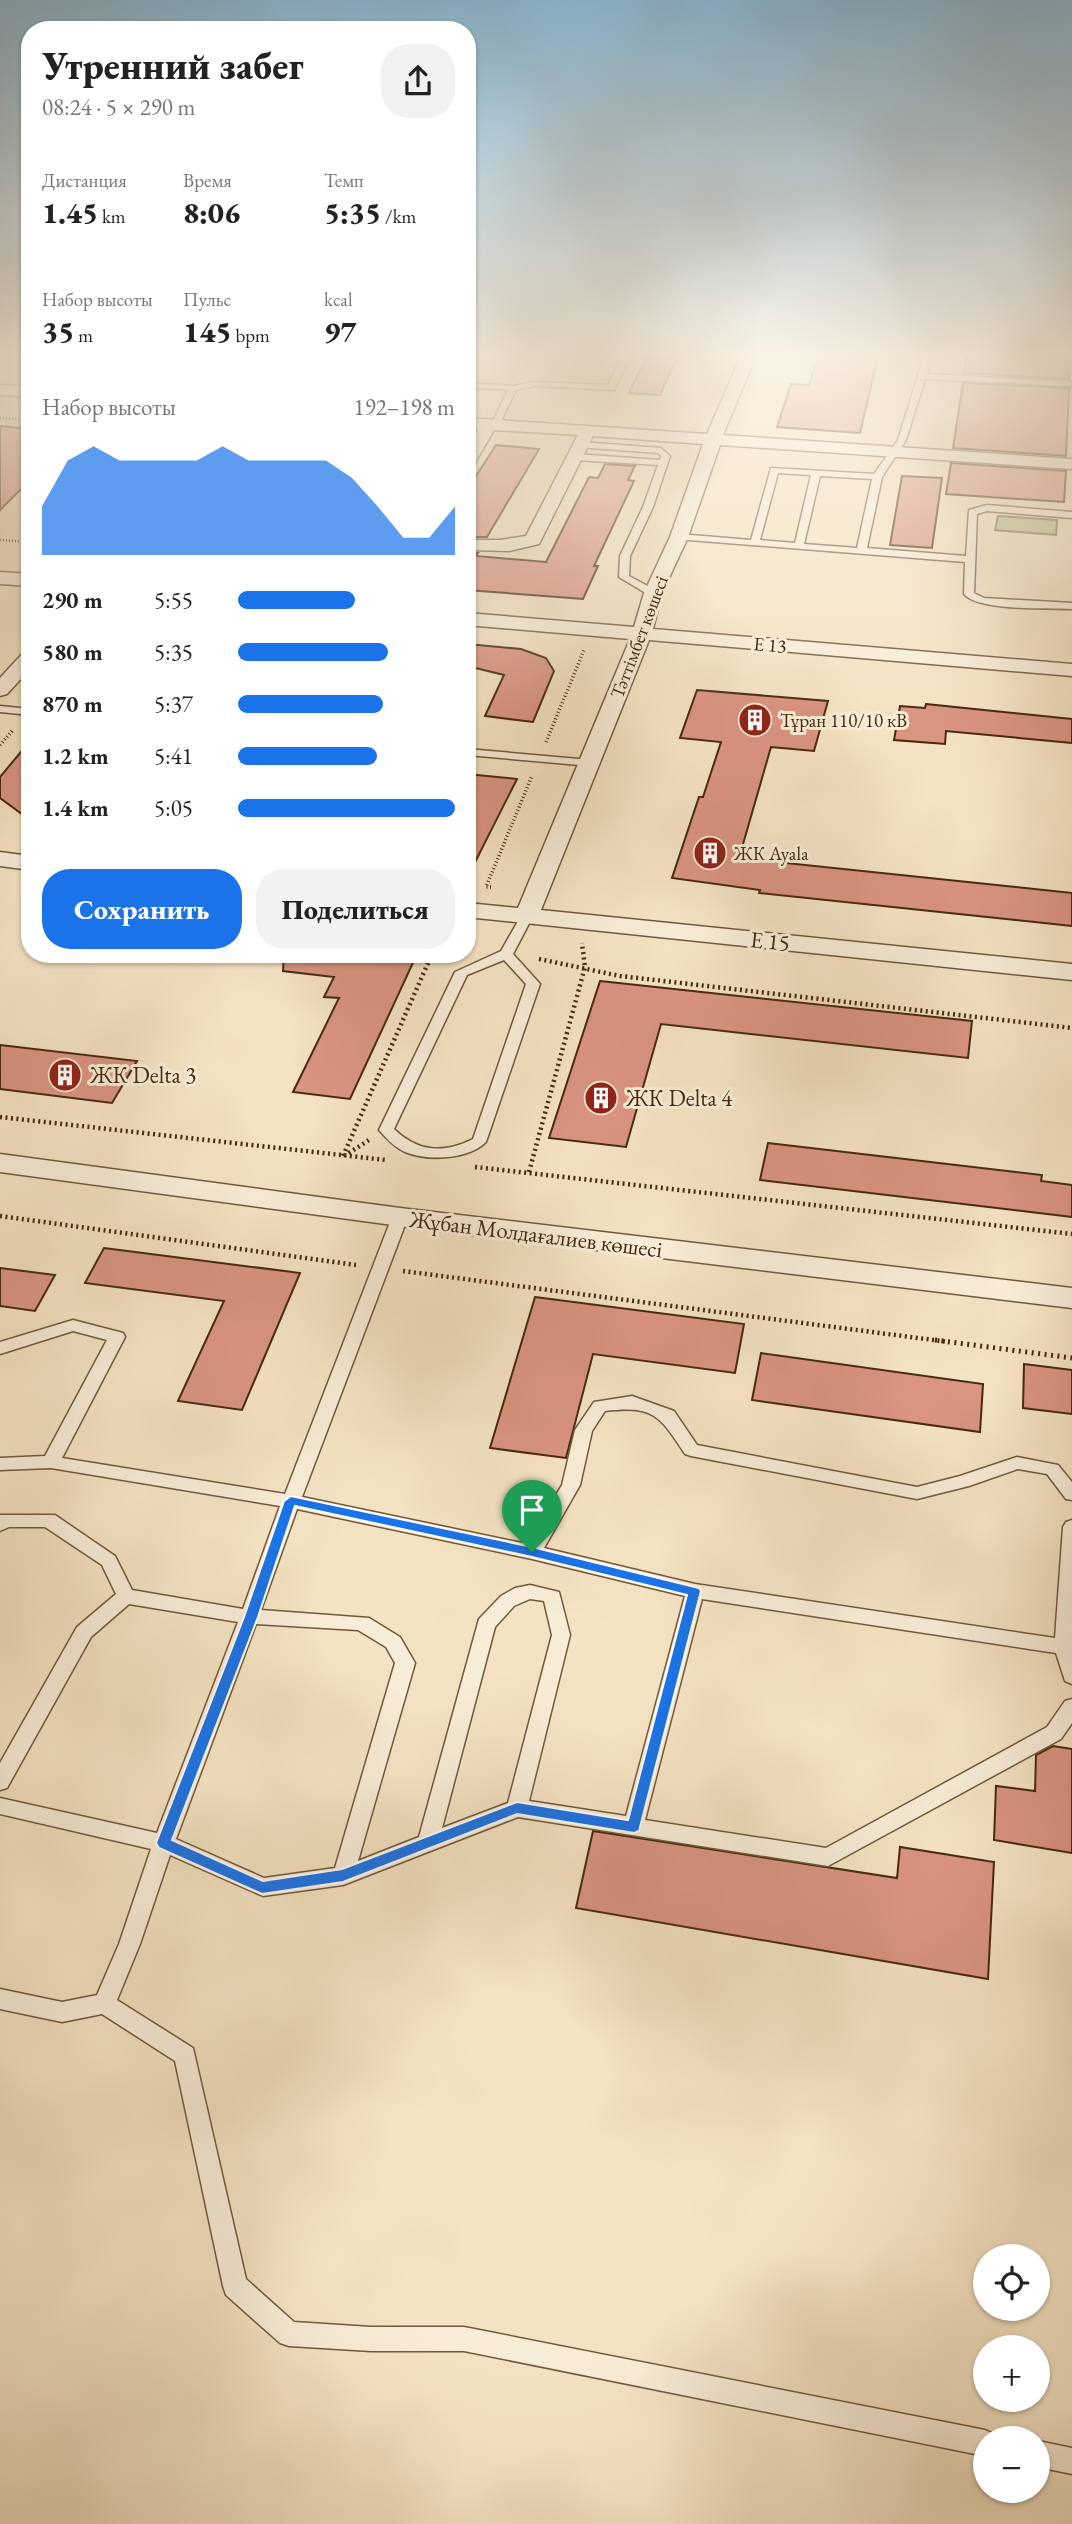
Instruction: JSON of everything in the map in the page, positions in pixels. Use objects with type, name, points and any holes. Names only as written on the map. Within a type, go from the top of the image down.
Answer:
[{"type":"street","points":[[476,546],[518,545],[533,540],[567,474]]},
{"type":"street","name":"Тәттімбет көшесі","points":[[527,916],[642,634],[653,593],[679,537],[701,474]]},
{"type":"street","points":[[0,578],[21,579]]},
{"type":"street","name":"E 13","points":[[476,620],[1072,670]]},
{"type":"street","points":[[0,691],[21,667]]},
{"type":"street","points":[[0,859],[21,862]]},
{"type":"street","name":"E 15","points":[[476,911],[1072,972]]},
{"type":"street","name":"Жұбан Молдағалиев көшесі","points":[[0,1163],[400,1217],[1072,1298]]},
{"type":"lane","points":[[653,593],[624,577],[625,556],[648,507],[659,474]]},
{"type":"lane","points":[[755,543],[773,474]]},
{"type":"lane","points":[[799,547],[816,474]]},
{"type":"lane","points":[[838,474],[877,477]]},
{"type":"lane","points":[[861,552],[879,474]]},
{"type":"lane","points":[[1072,515],[977,509],[972,512],[969,594],[984,601],[1072,606]]},
{"type":"lane","points":[[679,537],[970,559]]},
{"type":"lane","points":[[0,709],[21,711]]},
{"type":"lane","points":[[476,753],[590,764]]},
{"type":"lane","points":[[506,954],[533,984],[479,1142],[467,1149],[426,1152],[404,1146],[386,1130],[462,972],[506,954],[527,916]]},
{"type":"lane","points":[[104,2004],[118,1977],[164,1843],[400,1217]]},
{"type":"lane","points":[[0,1348],[73,1325],[117,1337],[51,1462]]},
{"type":"lane","points":[[532,1552],[571,1485],[584,1430],[600,1406],[632,1402],[667,1415],[691,1450],[917,1493],[963,1482],[1017,1463],[1052,1469],[1072,1494]]},
{"type":"lane","points":[[0,1464],[51,1462],[291,1501],[532,1552],[695,1591],[1064,1647]]},
{"type":"lane","points":[[0,1524],[5,1520],[49,1520],[109,1561],[126,1596]]},
{"type":"lane","points":[[1072,1527],[1064,1647],[1072,1676]]},
{"type":"lane","points":[[428,1844],[486,1624],[511,1596],[535,1590],[552,1597],[561,1635],[517,1808]]},
{"type":"lane","points":[[634,1827],[695,1591]]},
{"type":"lane","points":[[126,1596],[251,1617],[362,1623],[393,1642],[405,1663],[343,1876]]},
{"type":"lane","points":[[0,1782],[84,1632],[126,1596]]},
{"type":"lane","points":[[0,1807],[164,1843],[262,1887],[343,1876],[517,1808],[828,1857],[1054,1733],[1072,1707]]},
{"type":"lane","points":[[0,1999],[62,2012],[104,2004],[186,2055],[235,2286],[289,2334],[371,2339],[464,2339],[973,2441]]},
{"type":"lane","points":[[1050,2456],[1072,2460]]},
{"type":"path","points":[[0,540],[21,541]]},
{"type":"path","points":[[528,1172],[585,967],[579,921]]},
{"type":"path","points":[[506,954],[585,967],[620,976],[1072,1028]]},
{"type":"path","points":[[343,1156],[428,963]]},
{"type":"path","points":[[0,1117],[396,1161]]},
{"type":"path","points":[[343,1156],[386,1130]]},
{"type":"path","points":[[462,1166],[1072,1234]]},
{"type":"path","points":[[0,1216],[1072,1359]]},
{"type":"green space","points":[[998,516],[1057,520],[1056,535],[995,530]]},
{"type":"building","points":[[0,474],[21,474],[21,489],[0,510]]},
{"type":"building","points":[[477,474],[524,474],[487,537],[476,537]]},
{"type":"building","points":[[600,474],[631,474],[628,480],[634,481],[594,566],[598,566],[583,599],[476,591],[476,556],[546,562],[589,477],[598,478]]},
{"type":"building","points":[[949,474],[1066,474],[1064,502],[946,494]]},
{"type":"building","points":[[902,476],[942,478],[932,548],[890,545]]},
{"type":"building","points":[[476,645],[521,649],[546,658],[554,671],[533,722],[485,716],[504,675],[476,668]]},
{"type":"building","name":"ЖК Ayala","points":[[697,690],[828,701],[814,751],[771,747],[739,858],[1072,893],[1072,926],[759,893],[760,890],[672,878],[721,742],[680,738]]},
{"type":"building","points":[[926,704],[1072,719],[1072,743],[946,731],[945,744],[894,740],[900,706],[925,708]]},
{"type":"building","points":[[21,752],[21,813],[0,798],[0,777]]},
{"type":"building","points":[[476,775],[517,779],[476,860]]},
{"type":"building","points":[[283,963],[413,963],[350,1099],[293,1092],[339,998],[324,997],[334,977],[283,971]]},
{"type":"building","name":"ЖК Delta 4","points":[[600,981],[972,1021],[968,1058],[661,1024],[626,1147],[549,1138]]},
{"type":"building","name":"ЖК Delta 3","points":[[0,1045],[137,1061],[112,1103],[0,1089]]},
{"type":"building","points":[[768,1143],[1042,1175],[1041,1181],[1072,1185],[1072,1217],[760,1180]]},
{"type":"building","points":[[104,1248],[300,1273],[242,1410],[178,1401],[224,1301],[85,1283]]},
{"type":"building","points":[[0,1268],[55,1275],[35,1311],[0,1306]]},
{"type":"building","points":[[535,1297],[744,1324],[735,1373],[593,1354],[566,1458],[490,1448]]},
{"type":"building","points":[[761,1353],[983,1384],[980,1432],[752,1400]]},
{"type":"building","points":[[1024,1364],[1072,1370],[1072,1414],[1023,1408]]},
{"type":"building","points":[[1053,1746],[1072,1749],[1072,1853],[994,1840],[996,1786],[1035,1791],[1036,1755]]},
{"type":"building","points":[[593,1831],[897,1878],[900,1847],[994,1862],[988,1979],[576,1908]]},
{"type":"place","name":"Тұран 110/10 кВ","points":[[755,720]]},
{"type":"place","name":"ЖК Ayala","points":[[710,853]]},
{"type":"place","name":"ЖК Delta 3","points":[[65,1075]]},
{"type":"place","name":"ЖК Delta 4","points":[[601,1098]]},
{"type":"route","points":[[291,1501],[532,1552],[695,1591],[634,1827],[517,1808],[343,1876],[262,1887],[164,1843],[251,1617],[291,1501]]}]
